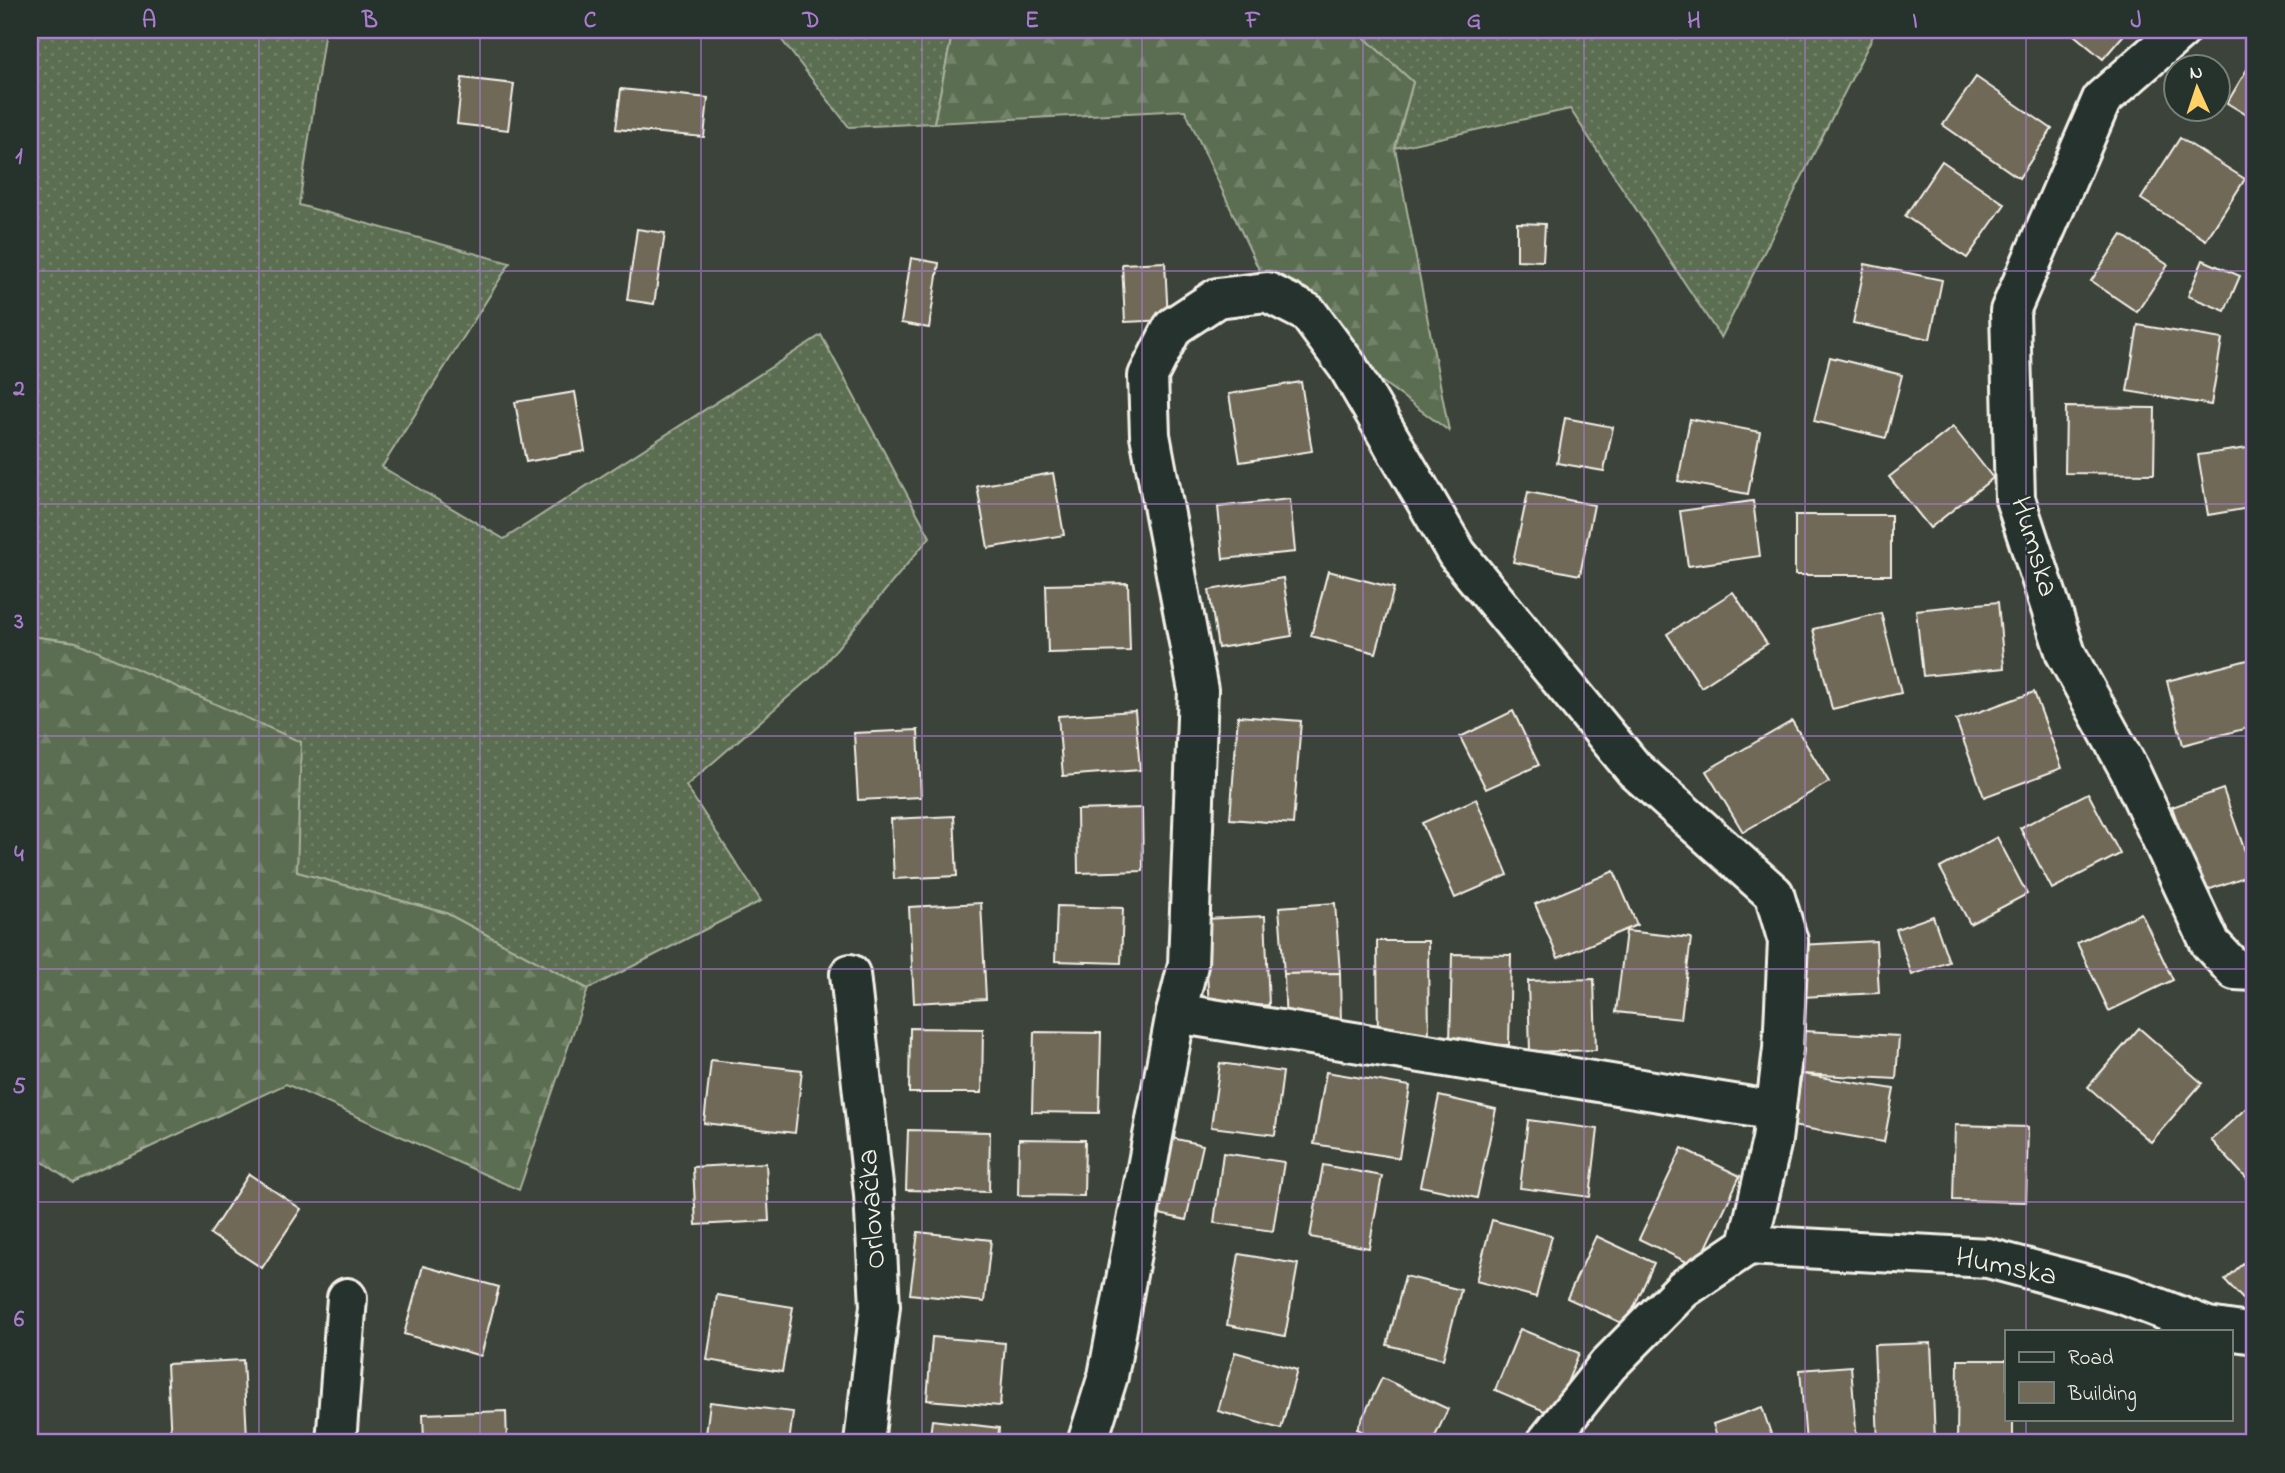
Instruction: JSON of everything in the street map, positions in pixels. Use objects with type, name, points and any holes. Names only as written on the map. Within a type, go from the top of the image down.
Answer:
[{"type":"street","name":"Humska","points":[[2181,30],[2102,99],[2010,311],[2015,499],[2066,654],[2129,769],[2210,943],[2235,970],[2255,971]]},
{"type":"street","points":[[1087,1443],[1108,1376],[1188,965],[1198,690],[1150,435],[1148,376],[1173,327],[1217,298],[1266,292],[1308,313],[1348,367],[1457,554],[1634,769],[1774,894],[1788,941],[1783,1049],[1776,1111],[1748,1245],[1683,1289],[1608,1365],[1546,1443]]},
{"type":"street","name":"Orlovačka","points":[[850,974],[874,1194],[880,1306],[863,1443]]},
{"type":"street","points":[[1177,1013],[1776,1111]]},
{"type":"street","name":"Humska","points":[[1748,1245],[1988,1258],[2122,1294],[2208,1326],[2232,1330]]},
{"type":"street","points":[[336,1443],[347,1298]]},
{"type":"street","name":"Humska","points":[[2232,1330],[2255,1334]]},
{"type":"green space","points":[[30,30],[325,30],[299,205],[510,263],[382,467],[504,539],[821,335],[930,537],[818,671],[686,786],[761,901],[588,989],[446,913],[297,872],[76,642],[30,636]]},
{"type":"green space","points":[[774,30],[953,30],[934,123],[849,127]]},
{"type":"green space","points":[[953,30],[1356,30],[1413,82],[1395,148],[1449,431],[1274,302],[1185,110],[934,123]]},
{"type":"green space","points":[[1356,30],[1876,30],[1721,338],[1570,109],[1395,148],[1413,82]]},
{"type":"green space","points":[[30,636],[76,642],[301,742],[297,872],[446,913],[588,989],[519,1190],[286,1084],[73,1183],[30,1153]]},
{"type":"building","points":[[2068,30],[2128,30],[2103,59]]},
{"type":"building","points":[[2255,56],[2255,120],[2232,106],[2232,95]]},
{"type":"building","points":[[1976,77],[2052,129],[2019,178],[1943,125]]},
{"type":"building","points":[[462,78],[514,84],[508,130],[457,124]]},
{"type":"building","points":[[621,89],[708,98],[704,137],[616,129]]},
{"type":"building","points":[[2180,138],[2245,179],[2206,240],[2141,199]]},
{"type":"building","points":[[1942,161],[2005,204],[1967,258],[1905,216]]},
{"type":"building","points":[[1517,223],[1545,224],[1543,261],[1517,260]]},
{"type":"building","points":[[637,229],[665,233],[654,304],[627,300]]},
{"type":"building","points":[[2122,235],[2168,265],[2137,312],[2091,281]]},
{"type":"building","points":[[911,258],[939,263],[929,328],[901,323]]},
{"type":"building","points":[[2203,260],[2240,276],[2225,311],[2188,296]]},
{"type":"building","points":[[1165,262],[1168,320],[1125,322],[1122,264]]},
{"type":"building","points":[[1865,264],[1942,280],[1930,339],[1853,323]]},
{"type":"building","points":[[2138,325],[2222,339],[2211,405],[2127,391]]},
{"type":"building","points":[[1830,357],[1902,375],[1886,438],[1814,421]]},
{"type":"building","points":[[1301,382],[1312,451],[1240,462],[1229,394]]},
{"type":"building","points":[[575,392],[585,451],[526,462],[515,402]]},
{"type":"building","points":[[2066,407],[2155,408],[2154,474],[2065,473]]},
{"type":"building","points":[[1565,418],[1613,427],[1604,471],[1557,463]]},
{"type":"building","points":[[1690,419],[1760,432],[1748,494],[1678,481]]},
{"type":"building","points":[[1953,427],[1993,478],[1930,528],[1889,477]]},
{"type":"building","points":[[2255,447],[2255,507],[2208,515],[2198,455]]},
{"type":"building","points":[[1053,473],[1064,535],[988,548],[977,486]]},
{"type":"building","points":[[1528,492],[1594,505],[1580,575],[1513,562]]},
{"type":"building","points":[[1290,499],[1295,552],[1223,559],[1218,507]]},
{"type":"building","points":[[1753,501],[1760,556],[1688,566],[1680,511]]},
{"type":"building","points":[[1795,515],[1891,515],[1891,575],[1795,575]]},
{"type":"building","points":[[1328,571],[1394,588],[1376,653],[1311,636]]},
{"type":"building","points":[[1283,578],[1292,636],[1218,648],[1209,590]]},
{"type":"building","points":[[1128,583],[1130,651],[1048,653],[1046,585]]},
{"type":"building","points":[[1733,592],[1767,644],[1701,687],[1667,634]]},
{"type":"building","points":[[1998,602],[2004,668],[1923,676],[1916,610]]},
{"type":"building","points":[[1881,613],[1901,693],[1832,709],[1813,629]]},
{"type":"building","points":[[2255,658],[2255,726],[2183,745],[2167,681]]},
{"type":"building","points":[[2034,692],[2062,768],[1984,797],[1956,720]]},
{"type":"building","points":[[1135,711],[1140,770],[1063,776],[1058,716]]},
{"type":"building","points":[[1513,711],[1539,765],[1486,789],[1460,737]]},
{"type":"building","points":[[1238,716],[1301,721],[1293,824],[1230,819]]},
{"type":"building","points":[[1792,721],[1829,782],[1743,832],[1706,771]]},
{"type":"building","points":[[918,730],[921,797],[858,800],[854,733]]},
{"type":"building","points":[[2223,789],[2253,874],[2202,892],[2172,807]]},
{"type":"building","points":[[2255,792],[2255,810],[2246,799]]},
{"type":"building","points":[[2088,793],[2120,854],[2052,889],[2020,828]]},
{"type":"building","points":[[1476,799],[1508,875],[1455,898],[1422,823]]},
{"type":"building","points":[[1142,808],[1143,871],[1078,873],[1077,810]]},
{"type":"building","points":[[954,816],[957,876],[894,879],[891,819]]},
{"type":"building","points":[[1997,837],[2027,894],[1970,924],[1940,868]]},
{"type":"building","points":[[1614,871],[1637,925],[1558,958],[1535,904]]},
{"type":"building","points":[[981,903],[986,999],[914,1003],[909,907]]},
{"type":"building","points":[[1335,903],[1340,973],[1284,974],[1279,907]]},
{"type":"building","points":[[1057,906],[1123,908],[1121,963],[1055,961]]},
{"type":"building","points":[[2141,913],[2173,980],[2109,1011],[2077,943]]},
{"type":"building","points":[[1265,916],[1269,1005],[1209,1008],[1204,919]]},
{"type":"building","points":[[1933,916],[1949,962],[1912,975],[1896,929]]},
{"type":"building","points":[[1626,931],[1691,938],[1681,1019],[1616,1012]]},
{"type":"building","points":[[1377,941],[1428,941],[1429,1042],[1378,1042]]},
{"type":"building","points":[[1876,941],[1879,993],[1802,997],[1799,945]]},
{"type":"building","points":[[1452,954],[1511,955],[1509,1045],[1450,1044]]},
{"type":"building","points":[[1340,973],[1341,1025],[1286,1027],[1284,974]]},
{"type":"building","points":[[1594,979],[1596,1050],[1530,1052],[1528,981]]},
{"type":"building","points":[[910,1028],[983,1029],[982,1093],[909,1093]]},
{"type":"building","points":[[2139,1028],[2202,1083],[2151,1142],[2088,1087]]},
{"type":"building","points":[[1804,1031],[1899,1036],[1896,1079],[1802,1074]]},
{"type":"building","points":[[1034,1032],[1101,1033],[1099,1113],[1032,1112]]},
{"type":"building","points":[[711,1060],[802,1070],[795,1133],[704,1123]]},
{"type":"building","points":[[1220,1063],[1283,1072],[1275,1135],[1211,1127]]},
{"type":"building","points":[[1326,1072],[1410,1086],[1399,1158],[1314,1144]]},
{"type":"building","points":[[1802,1074],[1894,1089],[1884,1142],[1792,1126]]},
{"type":"building","points":[[1439,1096],[1496,1109],[1477,1198],[1420,1186]]},
{"type":"building","points":[[2255,1100],[2255,1188],[2211,1140]]},
{"type":"building","points":[[1528,1120],[1598,1129],[1590,1197],[1520,1188]]},
{"type":"building","points":[[1955,1125],[2028,1127],[2026,1202],[1953,1200]]},
{"type":"building","points":[[908,1130],[990,1132],[989,1192],[906,1190]]},
{"type":"building","points":[[1159,1135],[1203,1145],[1186,1220],[1142,1210]]},
{"type":"building","points":[[1019,1139],[1085,1140],[1084,1196],[1018,1195]]},
{"type":"building","points":[[1682,1148],[1740,1176],[1697,1267],[1639,1239]]},
{"type":"building","points":[[1223,1153],[1284,1162],[1273,1231],[1214,1223]]},
{"type":"building","points":[[766,1163],[769,1221],[696,1225],[693,1167]]},
{"type":"building","points":[[1323,1165],[1382,1176],[1369,1248],[1310,1237]]},
{"type":"building","points":[[249,1174],[301,1209],[262,1268],[210,1234]]},
{"type":"building","points":[[1492,1220],[1552,1236],[1536,1297],[1476,1281]]},
{"type":"building","points":[[918,1232],[991,1240],[984,1302],[910,1294]]},
{"type":"building","points":[[1596,1236],[1654,1263],[1626,1325],[1567,1298]]},
{"type":"building","points":[[2255,1252],[2255,1312],[2225,1280]]},
{"type":"building","points":[[1239,1254],[1298,1264],[1285,1336],[1227,1325]]},
{"type":"building","points":[[423,1266],[499,1287],[481,1356],[404,1334]]},
{"type":"building","points":[[1405,1276],[1461,1290],[1443,1359],[1387,1345]]},
{"type":"building","points":[[717,1295],[793,1307],[782,1372],[707,1360]]},
{"type":"building","points":[[1520,1329],[1579,1353],[1554,1415],[1495,1390]]},
{"type":"building","points":[[932,1337],[1005,1343],[1000,1406],[927,1400]]},
{"type":"building","points":[[1931,1343],[1935,1440],[1878,1442],[1874,1345]]},
{"type":"building","points":[[1235,1352],[1297,1370],[1281,1429],[1218,1411]]},
{"type":"building","points":[[243,1360],[247,1437],[171,1441],[167,1364]]},
{"type":"building","points":[[1958,1360],[2005,1360],[2005,1420],[2013,1420],[2013,1443],[1957,1443]]},
{"type":"building","points":[[1851,1366],[1857,1443],[1806,1443],[1800,1370]]},
{"type":"building","points":[[1382,1378],[1448,1409],[1432,1443],[1387,1443],[1357,1429]]},
{"type":"building","points":[[710,1402],[793,1412],[789,1443],[705,1443]]},
{"type":"building","points":[[1762,1407],[1774,1443],[1719,1443],[1713,1424]]},
{"type":"building","points":[[506,1411],[507,1443],[424,1443],[423,1414]]},
{"type":"building","points":[[932,1420],[999,1428],[998,1443],[929,1443]]}]
